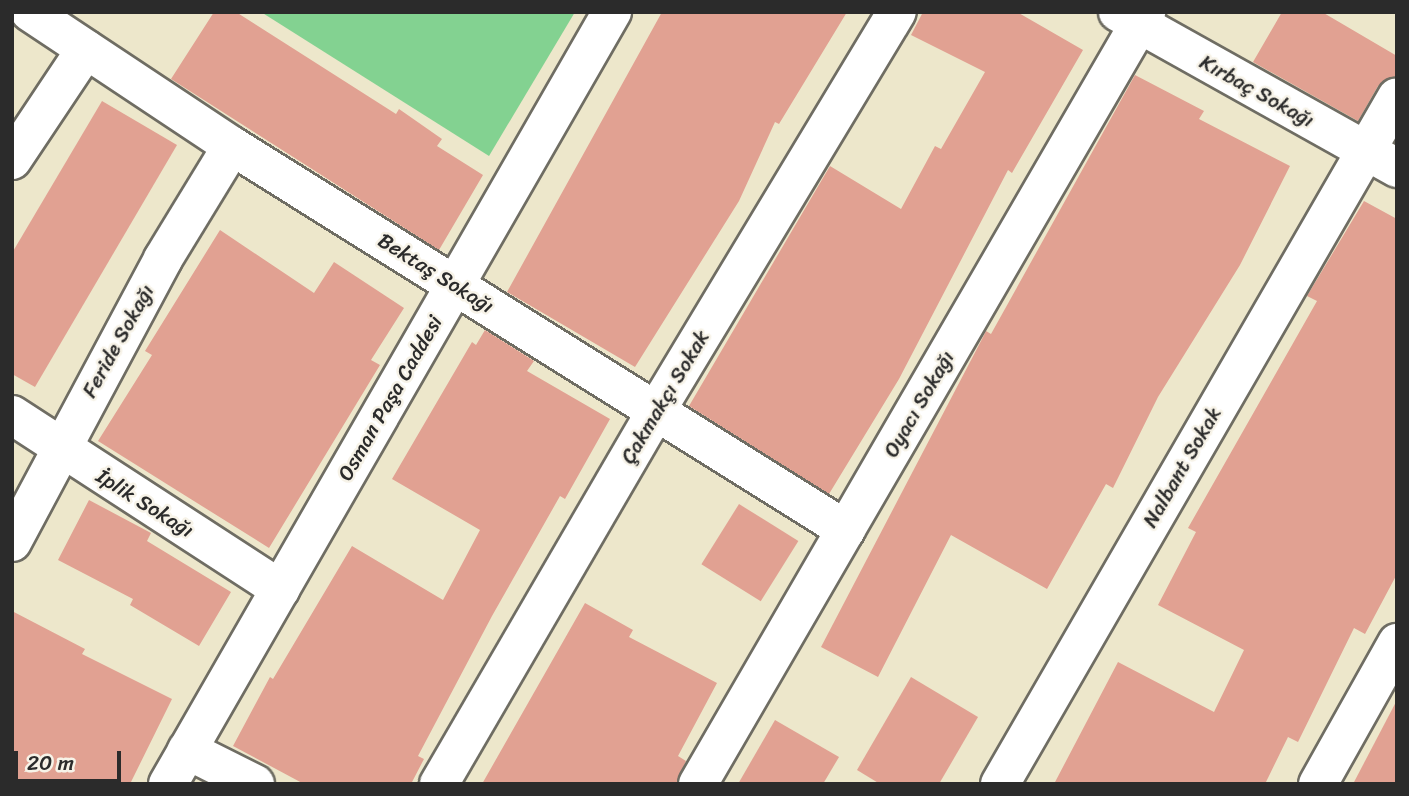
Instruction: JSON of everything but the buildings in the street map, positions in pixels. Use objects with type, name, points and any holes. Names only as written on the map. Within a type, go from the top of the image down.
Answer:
[{"type":"street","name":"Bektaş Sokağı","points":[[30,12],[233,146],[846,530]]},
{"type":"street","name":"Osman Paşa Caddesi","points":[[168,784],[612,12]]},
{"type":"street","name":"Çakmakçı Sokak","points":[[439,784],[656,411],[897,12]]},
{"type":"street","name":"Kırbaç Sokağı","points":[[1134,16],[1380,160]]},
{"type":"street","name":"Oyacı Sokağı","points":[[698,784],[846,530],[1134,16]]},
{"type":"street","points":[[12,160],[86,49]]},
{"type":"street","name":"Nalbant Sokak","points":[[1000,784],[1380,160],[1397,97]]},
{"type":"street","name":"Feride Sokağı","points":[[12,542],[59,448],[163,259],[233,146]]},
{"type":"street","name":"İplik Sokağı","points":[[12,415],[280,589]]},
{"type":"street","points":[[1318,784],[1397,643]]},
{"type":"street","points":[[187,750],[255,784]]},
{"type":"green space","points":[[261,12],[575,12],[489,156]]}]
